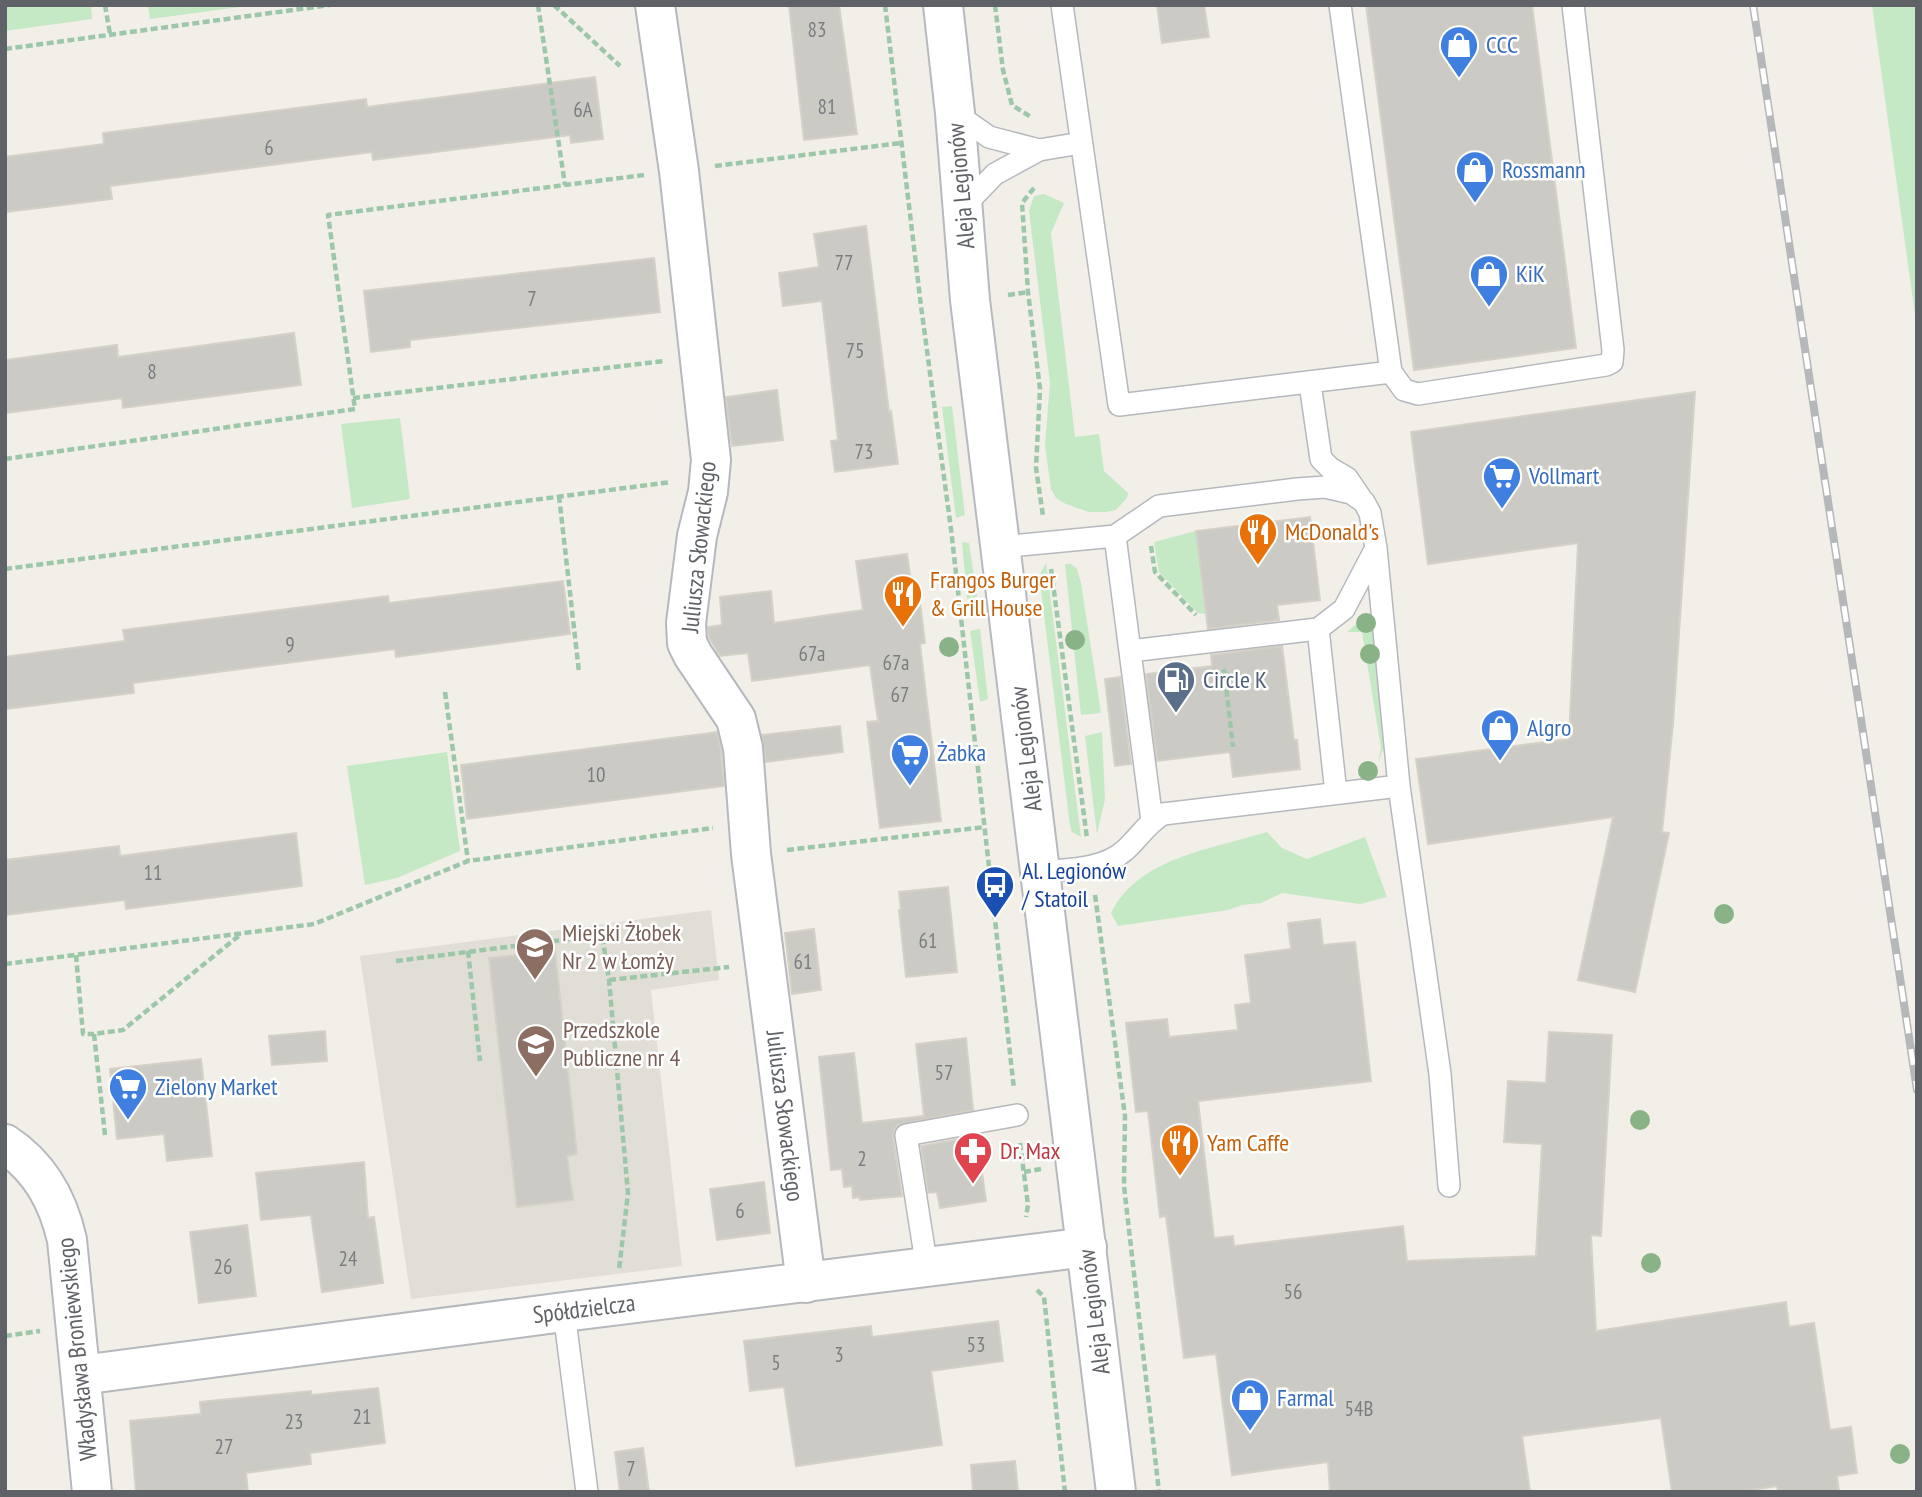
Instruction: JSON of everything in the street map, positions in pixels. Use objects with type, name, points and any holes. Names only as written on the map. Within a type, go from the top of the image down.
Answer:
[{"type":"street","name":"Juliusza Słowackiego","points":[[655,5],[678,170],[711,460],[697,536],[686,623],[687,643],[736,719],[743,748],[750,839],[806,1283]]},
{"type":"street","name":"Aleja Legionów","points":[[943,5],[955,113],[970,300],[1116,1492]]},
{"type":"street","name":"Władysława Broniewskiego","points":[[5,1144],[29,1162],[50,1192],[61,1214],[67,1240],[92,1492]]},
{"type":"street","name":"Spółdzielcza","points":[[81,1375],[1087,1247]]},
{"type":"lane","points":[[1062,5],[1119,405],[1310,384],[1391,372]]},
{"type":"lane","points":[[1340,5],[1391,372],[1404,390],[1418,394],[1612,362],[1614,350],[1573,5]]},
{"type":"lane","points":[[955,113],[989,136],[1039,150]]},
{"type":"lane","points":[[962,207],[995,174],[1039,150],[1081,143]]},
{"type":"lane","points":[[1310,384],[1321,459],[1347,478],[1370,513],[1376,548],[1399,786],[1440,1074],[1450,1186]]},
{"type":"lane","points":[[1001,547],[1115,536],[1158,506],[1325,487],[1351,493],[1364,502]]},
{"type":"lane","points":[[1115,536],[1152,821]]},
{"type":"lane","points":[[1130,651],[1318,629],[1344,609],[1376,548]]},
{"type":"lane","points":[[1318,629],[1336,793]]},
{"type":"lane","points":[[1041,872],[1105,863],[1122,853],[1152,821],[1163,814],[1399,786]]},
{"type":"lane","points":[[927,1268],[906,1135],[1017,1115]]},
{"type":"lane","points":[[564,1312],[587,1492]]},
{"type":"path","points":[[105,5],[110,34]]},
{"type":"path","points":[[5,49],[330,5]]},
{"type":"path","points":[[538,5],[565,185]]},
{"type":"path","points":[[554,5],[620,66]]},
{"type":"path","points":[[885,5],[951,529],[1028,1205],[1023,1226]]},
{"type":"path","points":[[995,5],[1003,70],[1012,105],[1029,114],[1035,122],[1044,184],[1032,189],[1022,203],[1028,292],[1040,389],[1036,468],[1125,1116],[1124,1186],[1159,1492]]},
{"type":"path","points":[[5,459],[355,408],[328,215],[901,143]]},
{"type":"path","points":[[353,398],[700,357]]},
{"type":"path","points":[[5,569],[709,477]]},
{"type":"path","points":[[559,496],[579,672]]},
{"type":"path","points":[[1150,540],[1155,572],[1196,616],[1206,616]]},
{"type":"path","points":[[1224,667],[1233,747]]},
{"type":"path","points":[[445,692],[468,861]]},
{"type":"path","points":[[5,964],[314,925],[468,861],[750,839],[985,827]]},
{"type":"path","points":[[76,955],[83,1034],[94,1034],[123,1030],[242,934]]},
{"type":"path","points":[[396,961],[602,935],[609,981],[628,1194],[617,1281]]},
{"type":"path","points":[[468,951],[480,1061]]},
{"type":"path","points":[[609,981],[765,963]]},
{"type":"path","points":[[94,1034],[105,1135]]},
{"type":"shaded area","points":[[711,910],[719,980],[651,990],[682,1266],[411,1299],[360,956]]},
{"type":"green space","points":[[5,5],[91,5],[92,19],[5,31]]},
{"type":"green space","points":[[148,5],[255,5],[150,19]]},
{"type":"green space","points":[[1872,5],[1917,5],[1917,329]]},
{"type":"green space","points":[[1044,194],[1064,203],[1051,233],[1075,437],[1099,434],[1104,471],[1128,493],[1116,510],[1089,512],[1056,498],[1051,489],[1045,446],[1050,383],[1029,211],[1034,196]]},
{"type":"green space","points":[[952,406],[965,515],[956,518],[942,407]]},
{"type":"green space","points":[[400,418],[410,499],[352,508],[341,424]]},
{"type":"green space","points":[[1196,531],[1206,614],[1198,613],[1159,572],[1154,542]]},
{"type":"green space","points":[[962,542],[969,543],[977,597],[967,599]]},
{"type":"green space","points":[[1046,563],[1081,837],[1072,832],[1070,826],[1040,582]]},
{"type":"green space","points":[[1065,564],[1071,564],[1077,569],[1081,583],[1101,713],[1081,715]]},
{"type":"green space","points":[[1367,615],[1374,621],[1385,745],[1378,762],[1381,748],[1362,632],[1347,632]]},
{"type":"green space","points":[[980,629],[988,699],[980,702],[970,631]]},
{"type":"green space","points":[[1102,732],[1105,799],[1097,834],[1085,736]]},
{"type":"green space","points":[[447,752],[460,851],[397,878],[365,885],[347,766]]},
{"type":"green space","points":[[1267,832],[1282,848],[1307,859],[1365,837],[1387,897],[1360,904],[1282,893],[1261,903],[1228,910],[1118,926],[1111,913],[1124,894],[1158,867],[1201,850]]},
{"type":"building","points":[[789,5],[839,5],[857,134],[804,140]]},
{"type":"building","points":[[1157,5],[1204,5],[1209,37],[1162,43]]},
{"type":"building","points":[[1366,5],[1532,5],[1576,348],[1414,370]]},
{"type":"building","points":[[595,77],[603,139],[571,143],[570,135],[373,160],[372,152],[110,186],[112,199],[5,212],[5,157],[104,144],[103,133],[366,99],[367,107]]},
{"type":"building","points":[[866,226],[898,464],[835,472],[831,441],[838,440],[822,301],[783,306],[779,273],[819,267],[814,234]]},
{"type":"building","points":[[654,258],[660,312],[410,340],[410,347],[371,352],[364,291]]},
{"type":"building","points":[[294,333],[301,385],[123,408],[122,398],[5,413],[5,360],[117,345],[118,357]]},
{"type":"building","points":[[777,390],[783,440],[732,446],[726,397]]},
{"type":"building","points":[[1695,392],[1673,724],[1662,832],[1669,833],[1635,992],[1578,980],[1613,817],[1428,844],[1416,759],[1569,739],[1578,543],[1428,564],[1411,432]]},
{"type":"building","name":"McDonald's","points":[[1310,517],[1320,600],[1277,605],[1279,620],[1208,629],[1196,531]]},
{"type":"building","points":[[907,554],[914,603],[920,603],[925,643],[920,644],[941,821],[880,828],[867,722],[878,721],[870,665],[752,681],[748,653],[720,656],[709,637],[708,627],[722,625],[720,597],[771,591],[774,623],[863,610],[856,561]]},
{"type":"building","points":[[563,581],[570,634],[396,657],[395,649],[133,683],[134,693],[5,709],[5,657],[125,641],[123,630],[388,596],[389,603]]},
{"type":"building","points":[[1282,646],[1300,769],[1233,777],[1230,752],[1157,761],[1146,674],[1212,666],[1211,655]]},
{"type":"building","points":[[1120,677],[1131,764],[1115,766],[1105,679]]},
{"type":"building","points":[[840,726],[843,752],[766,762],[762,735]]},
{"type":"building","points":[[717,732],[724,786],[467,819],[461,765]]},
{"type":"building","points":[[296,833],[302,886],[126,909],[125,900],[5,915],[5,860],[119,846],[120,856]]},
{"type":"building","points":[[948,887],[957,972],[906,977],[899,892]]},
{"type":"building","points":[[1320,919],[1323,945],[1355,942],[1371,1081],[1198,1101],[1214,1238],[1233,1236],[1234,1246],[1403,1226],[1407,1261],[1536,1256],[1542,1144],[1504,1142],[1508,1081],[1546,1083],[1549,1032],[1612,1035],[1601,1236],[1591,1235],[1596,1331],[1786,1302],[1789,1327],[1814,1323],[1830,1430],[1851,1427],[1857,1473],[1837,1476],[1839,1492],[1778,1492],[1777,1486],[1740,1492],[1672,1492],[1661,1418],[1522,1436],[1530,1492],[1330,1492],[1328,1462],[1232,1475],[1216,1354],[1184,1358],[1166,1216],[1160,1217],[1148,1111],[1136,1112],[1126,1023],[1167,1019],[1169,1037],[1238,1030],[1235,1005],[1251,1003],[1245,955],[1291,949],[1288,923]]},
{"type":"building","points":[[814,929],[821,990],[792,994],[785,933]]},
{"type":"building","name":"Przedszkole Publiczne nr 4","points":[[555,951],[577,1154],[567,1156],[573,1200],[517,1207],[489,958]]},
{"type":"building","points":[[325,1031],[327,1061],[272,1065],[269,1036]]},
{"type":"building","points":[[966,1038],[973,1110],[898,1125],[893,1137],[902,1196],[860,1200],[859,1197],[853,1198],[852,1186],[844,1187],[842,1169],[831,1170],[819,1057],[854,1053],[862,1123],[924,1116],[916,1044]]},
{"type":"building","points":[[201,1059],[212,1156],[167,1161],[164,1134],[117,1139],[110,1069]]},
{"type":"building","points":[[977,1136],[986,1201],[940,1208],[937,1192],[928,1193],[921,1146]]},
{"type":"building","points":[[364,1162],[368,1218],[374,1217],[383,1283],[322,1292],[311,1215],[261,1220],[256,1173]]},
{"type":"building","points":[[764,1182],[770,1233],[717,1240],[710,1189]]},
{"type":"building","points":[[247,1225],[256,1296],[199,1303],[190,1232]]},
{"type":"building","points":[[998,1321],[1003,1361],[931,1371],[942,1445],[796,1466],[784,1387],[750,1391],[744,1341],[871,1326],[872,1337]]},
{"type":"building","points":[[378,1388],[385,1443],[310,1453],[311,1464],[246,1473],[248,1492],[136,1492],[130,1421],[201,1414],[200,1402],[311,1391],[311,1395]]},
{"type":"building","points":[[643,1448],[649,1492],[620,1492],[615,1452]]},
{"type":"building","points":[[1015,1461],[1018,1492],[973,1492],[971,1465]]},
{"type":"railway","points":[[1753,5],[1917,1090]]},
{"type":"place","name":"CCC","points":[[1459,79]]},
{"type":"place","name":"Rossmann","points":[[1475,204]]},
{"type":"place","name":"KiK","points":[[1489,308]]},
{"type":"place","name":"Vollmart","points":[[1502,510]]},
{"type":"place","name":"McDonald's","points":[[1258,566]]},
{"type":"place","name":"Frangos Burger & Grill House","points":[[903,628]]},
{"type":"place","name":"Circle K","points":[[1176,714]]},
{"type":"place","name":"Algro","points":[[1500,762]]},
{"type":"place","name":"Żabka","points":[[910,787]]},
{"type":"place","name":"Al. Legionów / Statoil","points":[[995,919]]},
{"type":"place","name":"Miejski Żłobek Nr 2 w Łomży","points":[[535,981]]},
{"type":"place","name":"Przedszkole Publiczne nr 4","points":[[536,1078]]},
{"type":"place","name":"Zielony Market","points":[[128,1121]]},
{"type":"place","name":"Yam Caffe","points":[[1180,1177]]},
{"type":"place","name":"Dr. Max","points":[[973,1185]]},
{"type":"place","name":"Farmal","points":[[1250,1432]]}]
